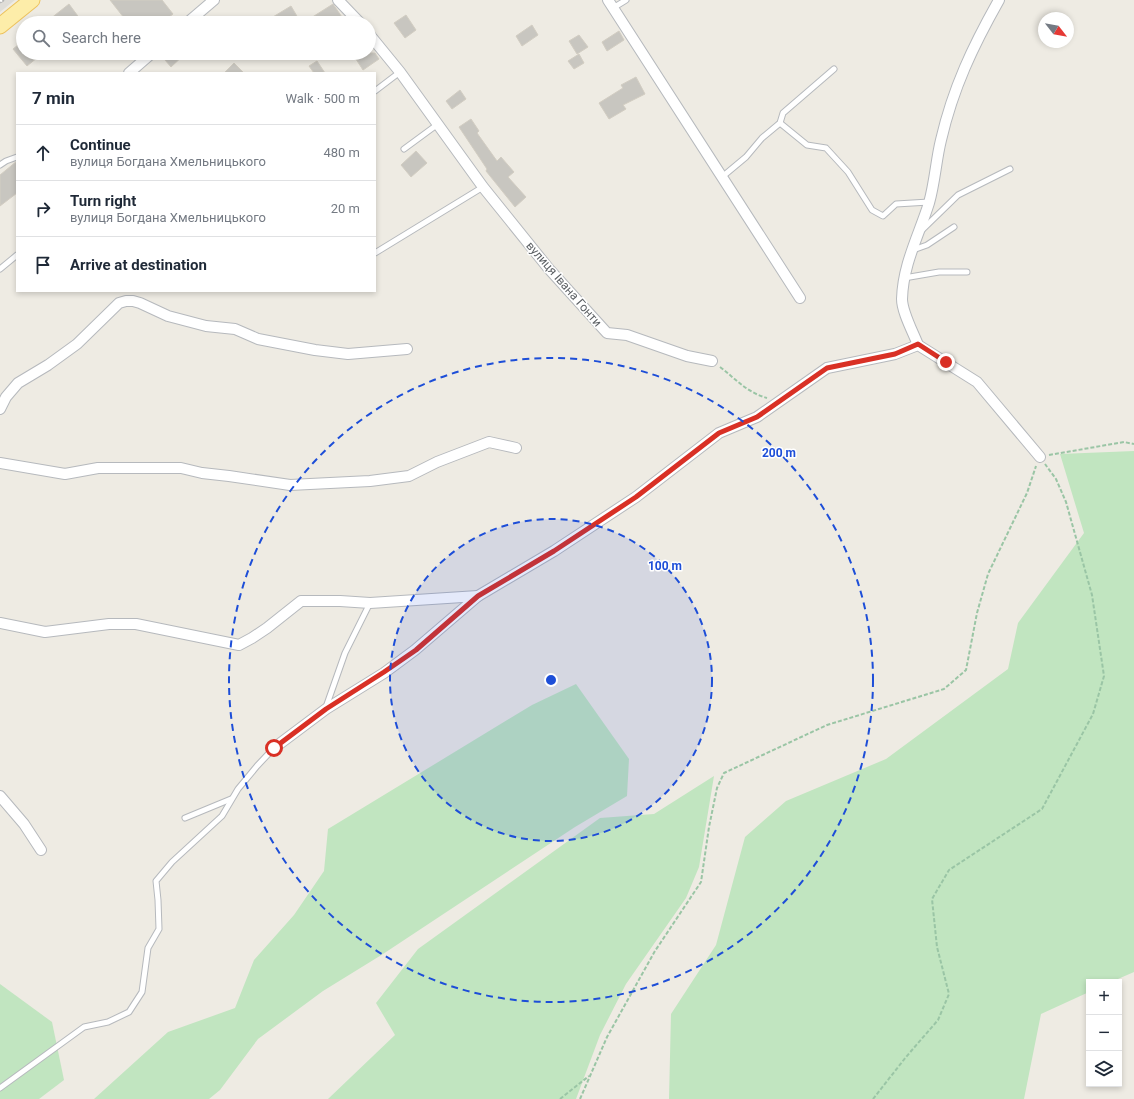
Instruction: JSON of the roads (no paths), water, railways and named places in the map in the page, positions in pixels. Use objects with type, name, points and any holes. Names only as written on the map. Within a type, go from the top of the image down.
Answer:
[{"type":"main road","points":[[0,26],[32,0]]},
{"type":"street","points":[[195,16],[214,0]]},
{"type":"street","points":[[338,0],[353,16]]},
{"type":"street","points":[[999,0],[980,33],[957,85],[941,140],[929,202],[904,278],[902,301],[918,344],[977,382],[1040,457]]},
{"type":"street","points":[[610,4],[800,298]]},
{"type":"street","name":"вулиця Івана Гонти","points":[[376,43],[400,72],[483,187],[549,269],[607,333],[627,335],[687,356],[712,361]]},
{"type":"street","points":[[134,70],[145,60]]},
{"type":"street","points":[[0,409],[6,396],[18,383],[48,365],[77,344],[119,303],[126,300],[140,303],[168,316],[206,326],[236,329],[258,339],[315,350],[348,354],[407,349]]},
{"type":"street","points":[[274,748],[326,709],[416,650],[478,596],[554,551],[630,501],[719,433],[757,417],[827,368],[895,354],[918,344]]},
{"type":"street","points":[[0,463],[65,474],[98,468],[181,468],[202,473],[290,485],[370,481],[409,476],[437,462],[489,442],[516,448]]},
{"type":"street","points":[[0,623],[45,632],[109,624],[136,624],[239,645],[267,628],[301,600],[370,603],[478,596]]},
{"type":"street","points":[[0,796],[24,824],[42,850]]},
{"type":"lane","points":[[610,4],[626,0]]},
{"type":"lane","points":[[722,177],[746,157],[762,138],[780,123],[783,113],[834,69]]},
{"type":"lane","points":[[376,90],[400,72]]},
{"type":"lane","points":[[780,123],[807,145],[826,148],[848,172],[872,210],[877,213],[883,216],[896,204],[929,202]]},
{"type":"lane","points":[[404,150],[438,124]]},
{"type":"lane","points":[[0,165],[6,160],[16,157]]},
{"type":"lane","points":[[918,233],[958,195],[1010,169]]},
{"type":"lane","points":[[376,252],[483,187]]},
{"type":"lane","points":[[912,251],[927,245],[954,227]]},
{"type":"lane","points":[[0,269],[16,256]]},
{"type":"lane","points":[[904,278],[939,272],[967,272]]},
{"type":"lane","points":[[326,709],[345,653],[370,603]]},
{"type":"lane","points":[[0,1088],[84,1027],[108,1022],[129,1012],[142,992],[148,948],[159,929],[156,881],[172,862],[222,816],[232,799],[257,766],[274,748]]},
{"type":"lane","points":[[185,818],[232,799]]}]
